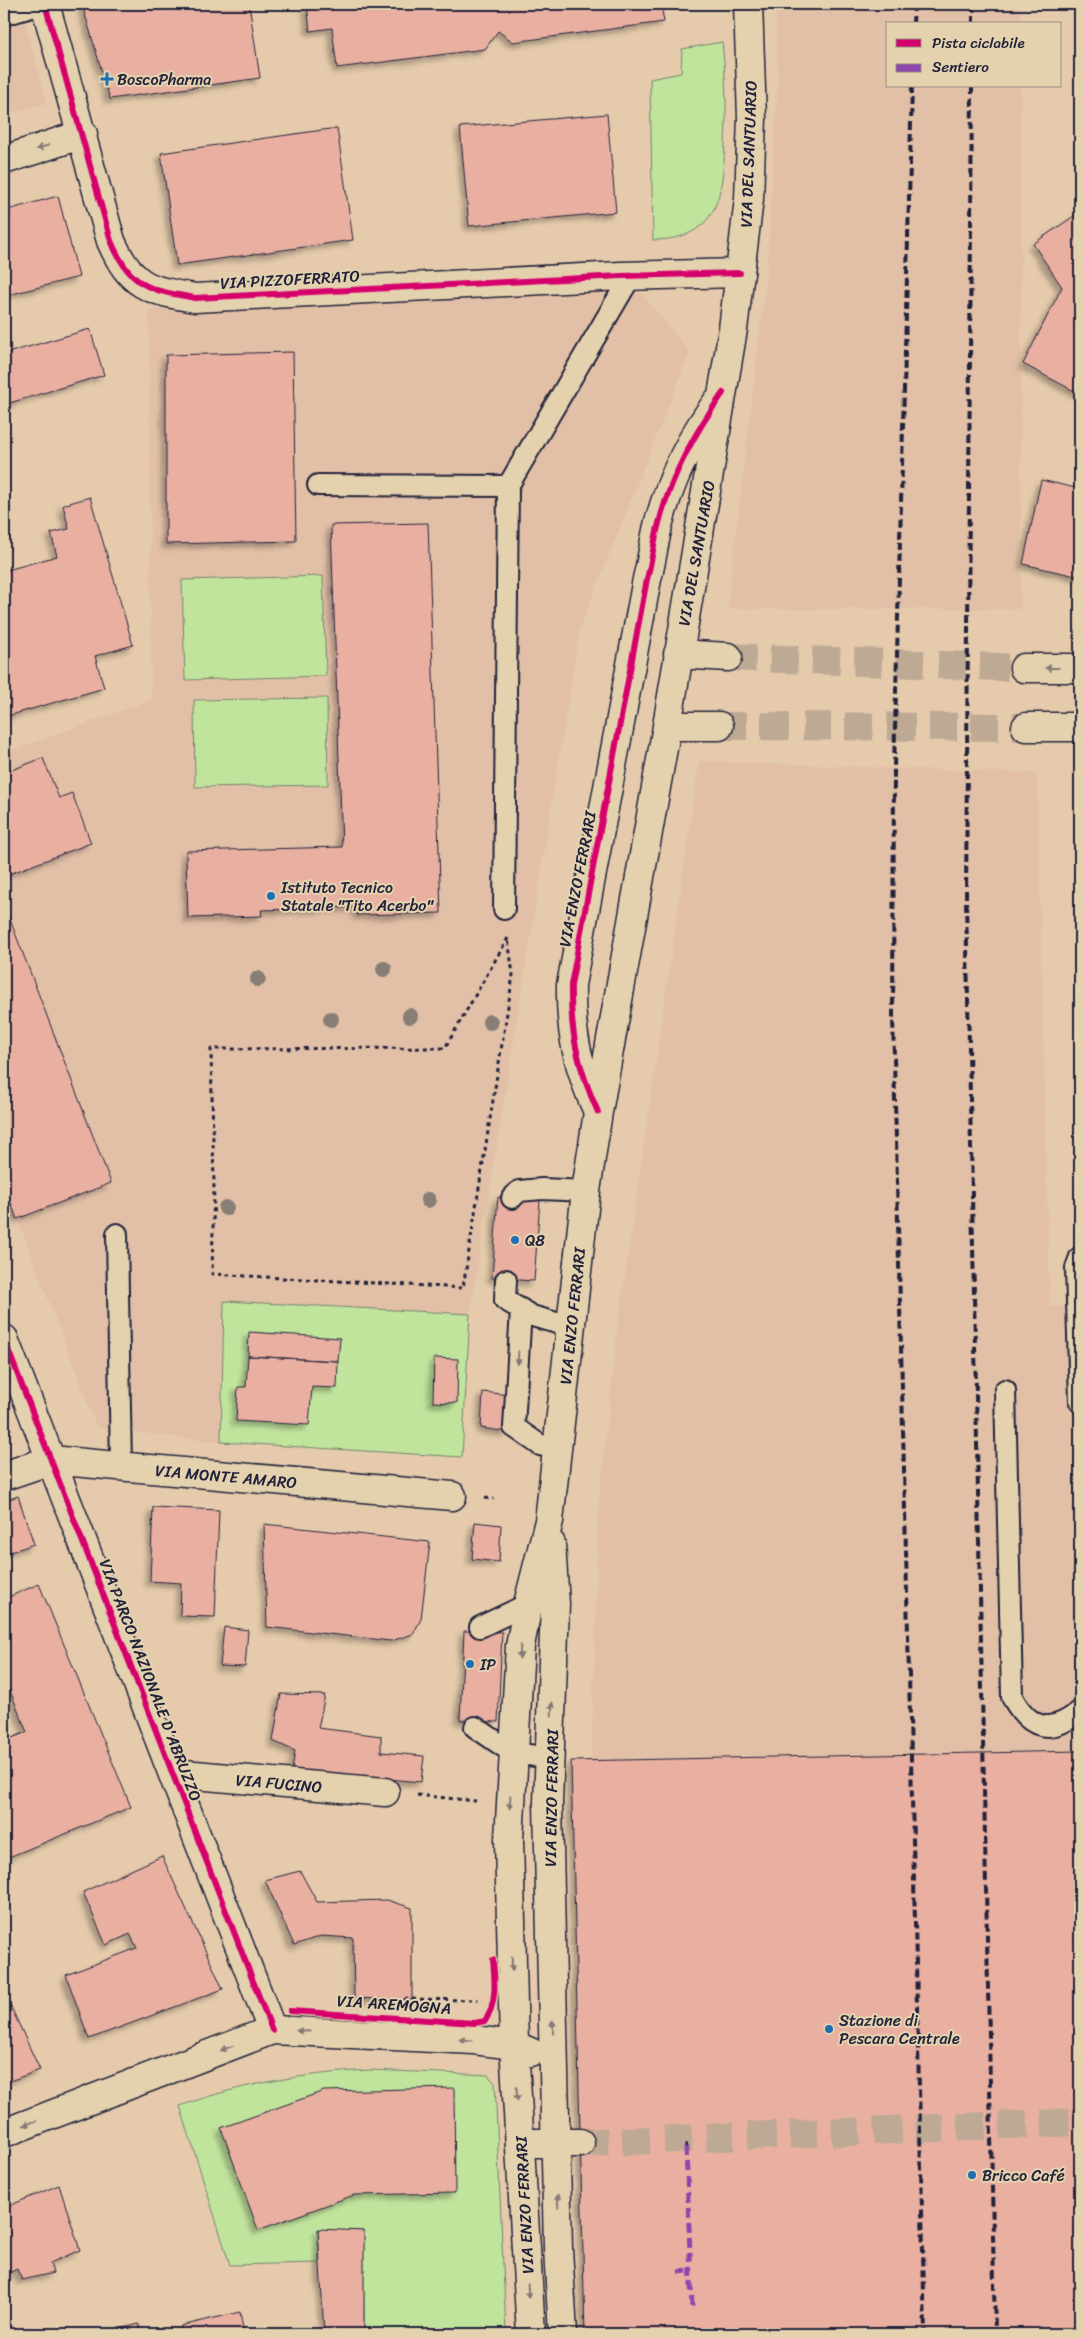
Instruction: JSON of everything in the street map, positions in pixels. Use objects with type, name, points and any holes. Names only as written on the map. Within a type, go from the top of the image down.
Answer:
[{"type":"street","name":"VIA PIZZOFERRATO","points":[[44,4],[83,134],[111,241],[124,268],[146,287],[195,298],[631,276],[740,273]]},
{"type":"street","name":"VIA DEL SANTUARIO","points":[[678,654],[723,393],[749,199],[752,118],[748,4]]},
{"type":"street","points":[[4,160],[83,134]]},
{"type":"street","name":"VIA DEL SANTUARIO","points":[[634,649],[660,521],[685,453],[704,420],[723,393]]},
{"type":"street","name":"VIA ENZO FERRARI","points":[[598,1112],[584,1080],[575,1049],[570,1015],[571,985],[634,649]]},
{"type":"street","points":[[678,654],[728,657]]},
{"type":"street","name":"VIA ENZO FERRARI","points":[[531,2334],[514,2045],[509,1839],[520,1646],[528,1604],[549,1521],[586,1191],[598,1112],[667,726],[678,654]]},
{"type":"street","points":[[1024,668],[1080,668]]},
{"type":"street","points":[[667,726],[719,726]]},
{"type":"street","points":[[1026,727],[1079,728]]},
{"type":"street","name":"VIA PARCO NAZIONALE D'ABRUZZO","points":[[4,1339],[272,2030]]},
{"type":"street","name":"VIA MONTE AMARO","points":[[4,1476],[51,1460],[452,1496]]},
{"type":"street","name":"VIA ENZO FERRARI","points":[[549,1521],[555,1604],[548,1803],[554,2076],[568,2143],[562,2334]]},
{"type":"street","name":"VIA FUCINO","points":[[173,1774],[384,1792]]},
{"type":"street","name":"VIA AREMOGNA","points":[[4,2133],[272,2030],[474,2040],[514,2045]]},
{"type":"street","points":[[514,2045],[533,2054],[554,2076]]},
{"type":"street","points":[[520,2143],[568,2143]]},
{"type":"lane","points":[[4,16],[44,4]]},
{"type":"lane","points":[[504,909],[508,486],[631,276]]},
{"type":"lane","points":[[318,485],[508,486]]},
{"type":"lane","points":[[512,1198],[519,1191],[542,1189],[586,1191]]},
{"type":"lane","points":[[117,1234],[121,1467]]},
{"type":"lane","points":[[1080,1257],[1076,1268],[1080,1402]]},
{"type":"lane","points":[[506,1280],[505,1300],[532,1316],[571,1327]]},
{"type":"lane","points":[[521,1309],[514,1427],[540,1445],[557,1449]]},
{"type":"lane","points":[[1005,1390],[1012,1697],[1023,1716],[1033,1723],[1045,1726],[1064,1723],[1080,1711]]},
{"type":"lane","points":[[480,1627],[528,1604],[555,1604]]},
{"type":"lane","points":[[475,1727],[513,1753],[551,1758]]},
{"type":"path","points":[[504,909],[514,975],[463,1288],[212,1274],[214,1184],[212,1049],[445,1048],[508,938]]},
{"type":"path","points":[[384,1792],[484,1802]]},
{"type":"path","points":[[454,2000],[476,2001]]},
{"type":"path","points":[[686,2139],[686,2147]]},
{"type":"shaded area","points":[[4,4],[20,4],[47,103],[4,115]]},
{"type":"shaded area","points":[[775,4],[1021,4],[1021,22],[886,22],[886,88],[1021,88],[1021,609],[727,609],[767,269],[778,74]]},
{"type":"shaded area","name":"Istituto Tecnico Statale \"Tito Acerbo\"","points":[[638,289],[690,352],[580,628],[470,1314],[224,1301],[221,1442],[97,1428],[4,1184],[4,753],[151,700],[149,309]]},
{"type":"shaded area","points":[[699,761],[1037,773],[1050,1307],[1080,1305],[1080,1751],[591,1760],[599,1500],[617,1331]]},
{"type":"green space","points":[[722,42],[726,117],[724,161],[719,196],[713,210],[704,223],[692,232],[675,238],[653,240],[650,79],[681,73],[682,49]]},
{"type":"green space","points":[[323,576],[326,676],[185,680],[182,580]]},
{"type":"green space","points":[[327,698],[328,785],[195,787],[194,700]]},
{"type":"green space","points":[[224,1301],[470,1314],[462,1457],[221,1442]]},
{"type":"green space","points":[[370,2070],[488,2075],[495,2083],[506,2334],[364,2334],[363,2231],[318,2230],[319,2263],[230,2265],[180,2106],[227,2091],[274,2081],[321,2074]]},
{"type":"building","points":[[82,4],[249,4],[260,78],[110,99]]},
{"type":"building","points":[[307,4],[661,4],[664,22],[513,42],[498,31],[485,49],[337,68],[332,28],[310,31]]},
{"type":"building","points":[[607,114],[616,212],[469,226],[460,127]]},
{"type":"building","points":[[337,128],[353,240],[177,265],[161,153]]},
{"type":"building","points":[[58,196],[79,277],[4,296],[4,211]]},
{"type":"building","points":[[1080,212],[1080,394],[1023,364],[1062,287],[1033,244]]},
{"type":"building","points":[[90,329],[104,375],[6,404],[4,396],[4,354]]},
{"type":"building","points":[[293,352],[296,541],[166,544],[166,355]]},
{"type":"building","points":[[1041,480],[1080,489],[1080,577],[1023,564]]},
{"type":"building","points":[[90,497],[133,645],[95,656],[104,688],[4,717],[4,571],[57,556],[51,533],[69,529],[63,505]]},
{"type":"building","points":[[428,523],[441,913],[357,915],[357,907],[261,910],[262,916],[188,918],[186,851],[342,847],[331,525]]},
{"type":"building","points":[[43,758],[59,798],[72,793],[91,843],[4,876],[4,773]]},
{"type":"building","points":[[4,904],[111,1183],[17,1219],[4,1184]]},
{"type":"building","points":[[498,1197],[540,1200],[534,1281],[492,1278]]},
{"type":"building","points":[[249,1332],[340,1338],[338,1361],[248,1356]]},
{"type":"building","points":[[248,1356],[338,1361],[337,1388],[312,1387],[309,1425],[236,1421],[238,1387],[246,1387]]},
{"type":"building","points":[[434,1358],[458,1359],[457,1403],[433,1402]]},
{"type":"building","points":[[483,1392],[510,1395],[508,1432],[481,1428]]},
{"type":"building","points":[[18,1496],[34,1544],[4,1554],[4,1501]]},
{"type":"building","points":[[153,1507],[219,1510],[215,1617],[180,1616],[181,1583],[150,1581]]},
{"type":"building","points":[[475,1522],[501,1525],[499,1562],[472,1559]]},
{"type":"building","points":[[264,1524],[430,1542],[421,1619],[413,1634],[391,1641],[267,1627]]},
{"type":"building","points":[[39,1584],[131,1807],[4,1859],[4,1741],[27,1732],[4,1676],[4,1599]]},
{"type":"building","points":[[224,1627],[248,1630],[245,1667],[220,1666]]},
{"type":"building","points":[[464,1631],[502,1632],[498,1722],[460,1720]]},
{"type":"building","points":[[281,1694],[325,1695],[318,1728],[381,1736],[381,1752],[424,1756],[421,1782],[292,1770],[295,1751],[273,1741]]},
{"type":"building","name":"Stazione di Pescara Centrale","points":[[1080,1751],[1080,2334],[585,2334],[571,1761]]},
{"type":"building","points":[[162,1856],[223,1989],[89,2039],[66,1975],[137,1948],[130,1934],[106,1945],[83,1892]]},
{"type":"building","points":[[300,1871],[317,1902],[387,1900],[412,1908],[412,2000],[354,1998],[353,1938],[321,1936],[294,1945],[265,1880]]},
{"type":"building","points":[[4,1992],[40,2070],[4,2083]]},
{"type":"building","points":[[454,2088],[455,2193],[354,2195],[258,2230],[221,2128],[324,2091]]},
{"type":"building","points":[[59,2185],[80,2250],[50,2263],[53,2273],[22,2280],[17,2269],[5,2275],[8,2285],[4,2286],[4,2208]]},
{"type":"building","points":[[318,2229],[364,2231],[364,2334],[324,2334]]},
{"type":"building","points":[[240,2312],[244,2334],[182,2334],[181,2326]]},
{"type":"building","points":[[139,2324],[142,2334],[101,2334]]},
{"type":"tunnel","points":[[728,657],[1024,668]]},
{"type":"tunnel","points":[[719,726],[1026,727]]},
{"type":"tunnel","points":[[580,2143],[1080,2122]]},
{"type":"railway","points":[[913,22],[914,4]]},
{"type":"railway","points":[[973,4],[973,22]]},
{"type":"railway","points":[[912,88],[894,768],[893,1017],[925,2334]]},
{"type":"railway","points":[[972,88],[966,899],[995,2334]]},
{"type":"marked path","points":[[686,2147],[692,2307]]},
{"type":"marked path","points":[[678,2272],[687,2271]]},
{"type":"cycle path","points":[[45,4],[111,241],[126,268],[134,277],[153,289],[195,298],[621,276],[740,273]]},
{"type":"cycle path","points":[[598,1112],[580,1065],[572,1019],[571,985],[657,530],[677,471],[703,423],[723,393]]},
{"type":"cycle path","points":[[4,1339],[272,2030]]},
{"type":"cycle path","points":[[290,2011],[475,2023],[485,2021],[492,2007],[495,1984],[493,1960]]},
{"type":"place","name":"BoscoPharma","points":[[107,79]]},
{"type":"place","name":"Istituto Tecnico Statale \"Tito Acerbo\"","points":[[271,896]]},
{"type":"place","name":"Q8","points":[[515,1240]]},
{"type":"place","name":"IP","points":[[470,1664]]},
{"type":"place","name":"Stazione di Pescara Centrale","points":[[829,2029]]},
{"type":"place","name":"Bricco Café","points":[[972,2175]]}]
